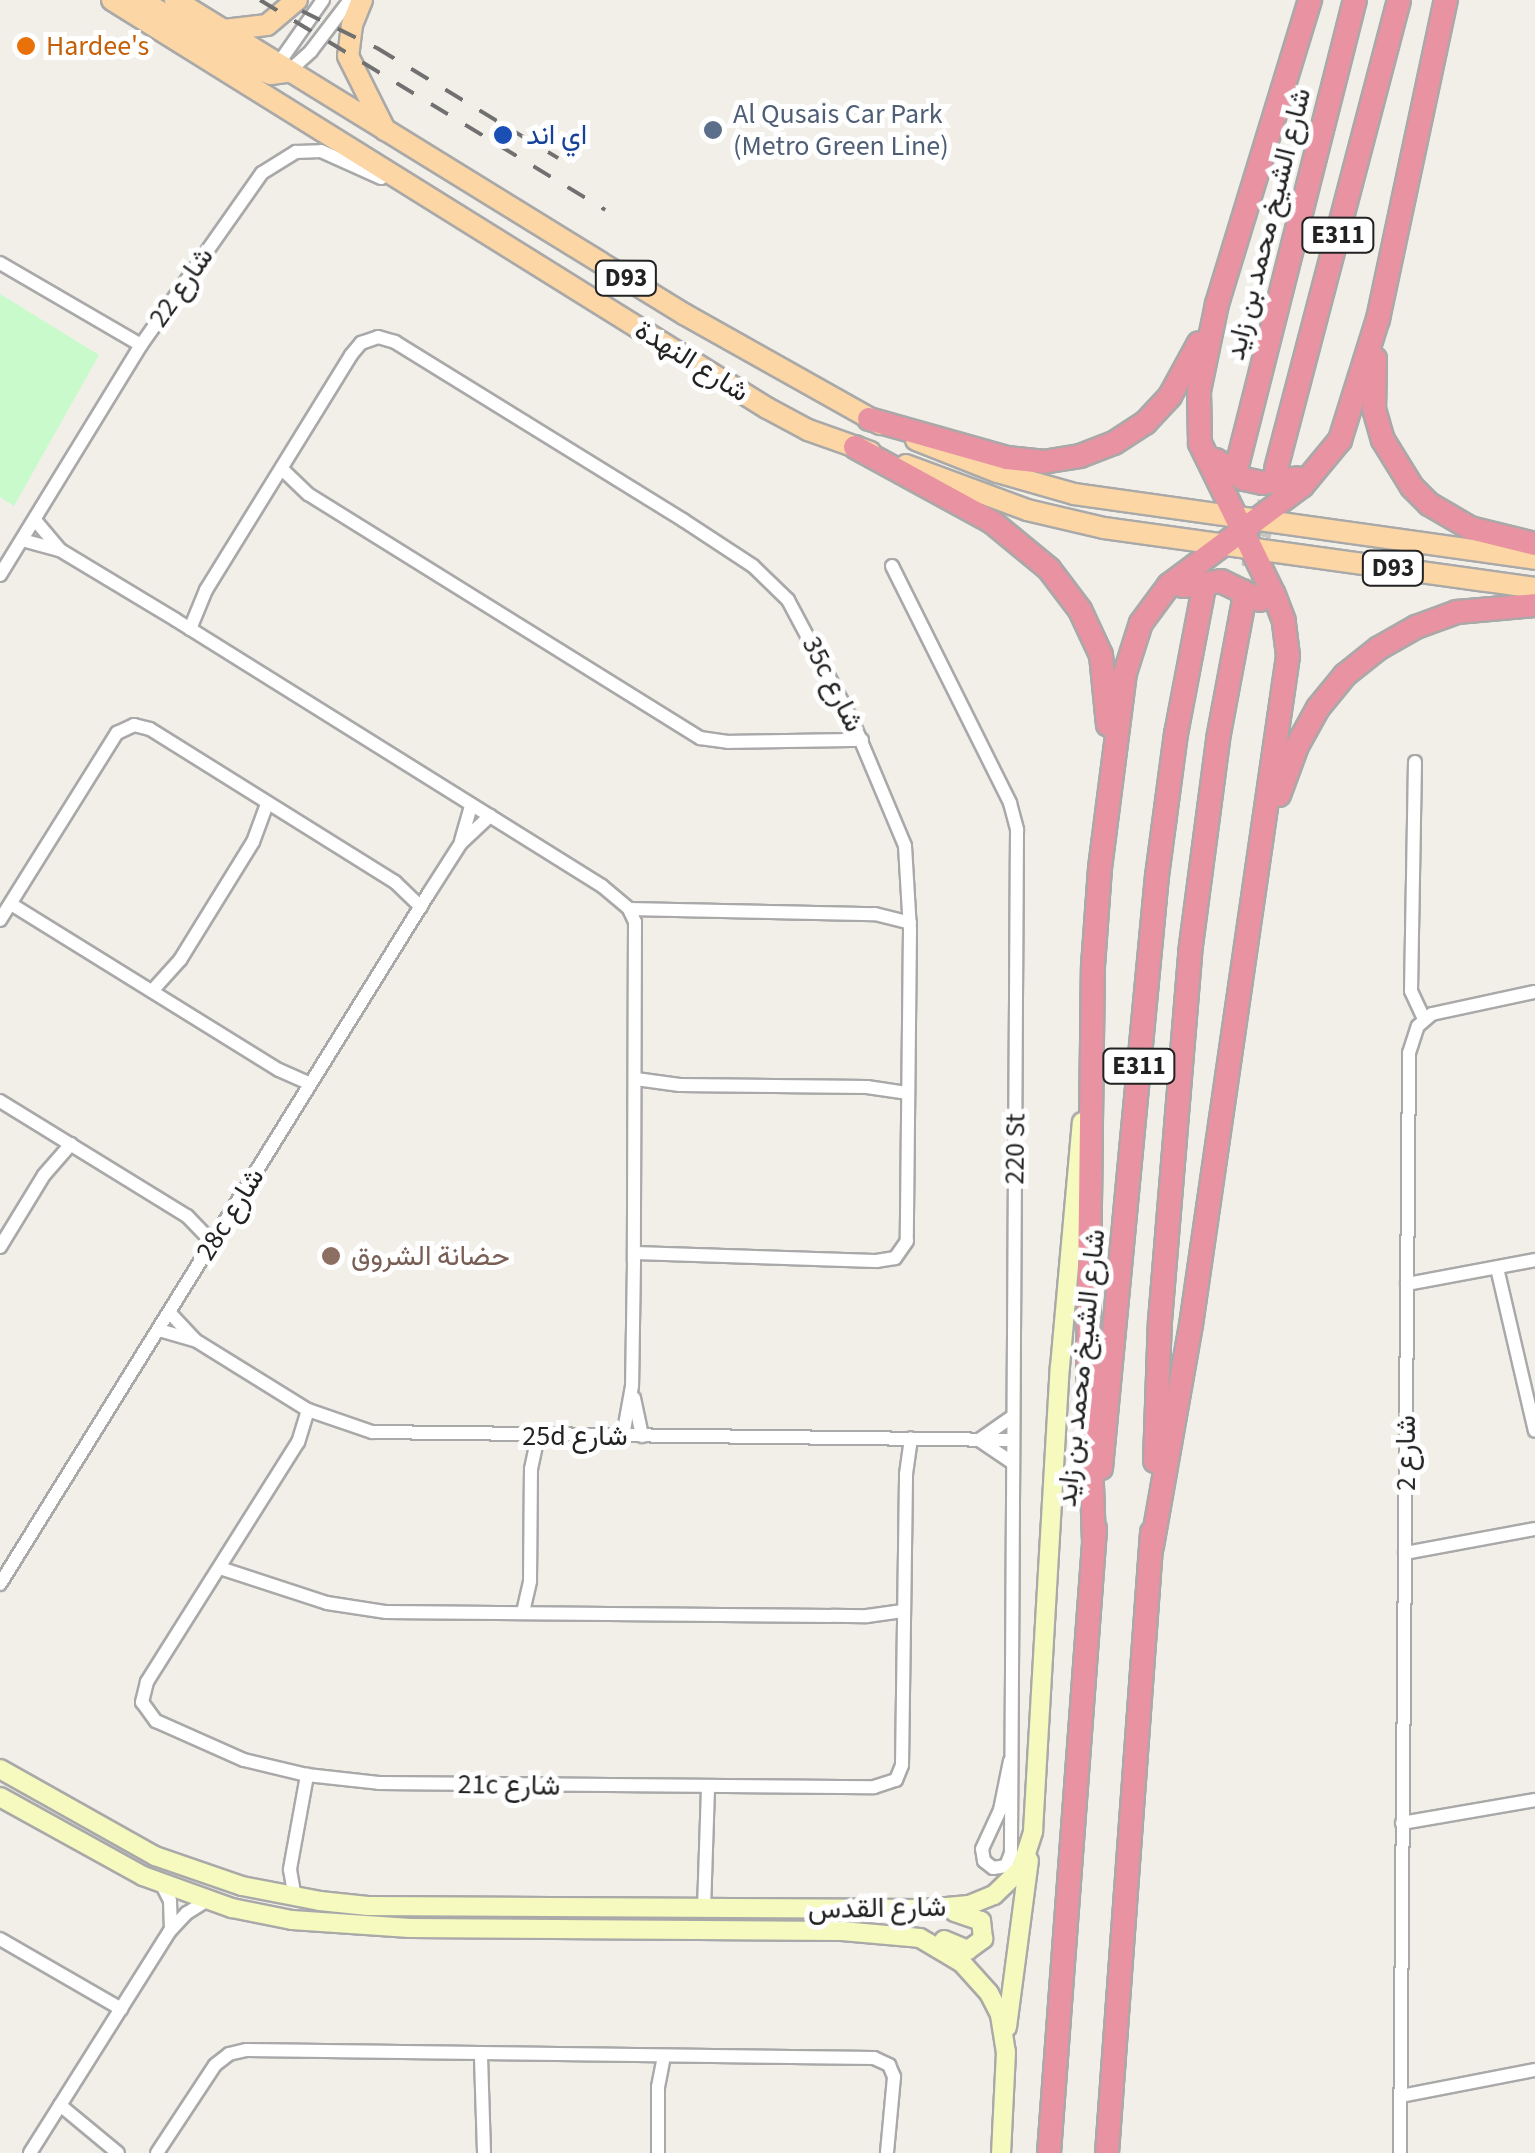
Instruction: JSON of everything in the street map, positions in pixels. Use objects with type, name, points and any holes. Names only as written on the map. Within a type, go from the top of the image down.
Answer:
[{"type":"highway","points":[[1152,1546],[1191,1325],[1287,674],[1279,607],[1245,529],[1208,468],[1197,420],[1204,362],[1218,304],[1310,0]]},
{"type":"highway","name":"شارع الشيخ محمد بن زايد","points":[[1238,462],[1355,0]]},
{"type":"highway","name":"E311","points":[[1276,470],[1400,0]]},
{"type":"highway","points":[[1094,1542],[1088,1368],[1093,966],[1109,790],[1129,655],[1153,604],[1220,544],[1302,486],[1332,454],[1347,423],[1378,319],[1446,0]]},
{"type":"highway","points":[[869,419],[1007,458],[1044,462],[1080,456],[1114,443],[1145,423],[1170,396],[1218,304]]},
{"type":"highway","points":[[1378,319],[1374,409],[1382,440],[1398,468],[1429,504],[1448,517],[1492,535],[1535,544]]},
{"type":"highway","points":[[1197,420],[1213,457],[1244,479],[1263,483],[1301,477],[1332,454]]},
{"type":"highway","points":[[855,447],[1012,536],[1065,588],[1100,655],[1109,790]]},
{"type":"highway","points":[[1153,604],[1192,583],[1234,584],[1259,598],[1285,635]]},
{"type":"highway","name":"شارع الشيخ محمد بن زايد","points":[[1048,2153],[1094,1542],[1157,876],[1182,698],[1203,592]]},
{"type":"highway","name":"E311","points":[[1107,2153],[1152,1546],[1160,1322],[1190,953],[1218,739],[1244,600]]},
{"type":"highway","points":[[1258,860],[1297,746],[1318,708],[1346,675],[1379,648],[1416,626],[1457,612],[1535,605]]},
{"type":"main road","name":"شارع النهدة","points":[[112,0],[386,132],[684,314],[869,419],[944,452],[1038,485],[1245,529]]},
{"type":"main road","points":[[141,0],[246,63],[274,75]]},
{"type":"main road","name":"شارع النهدة","points":[[175,0],[221,30],[443,209],[788,420],[1027,510],[1118,530],[1220,544]]},
{"type":"main road","points":[[221,30],[267,26],[297,0]]},
{"type":"main road","points":[[362,0],[352,26],[348,56],[386,132]]},
{"type":"main road","name":"D93","points":[[1245,529],[1535,559]]},
{"type":"main road","name":"D93","points":[[1245,529],[1535,588]]},
{"type":"main road","points":[[1006,2052],[1012,1963],[1030,1851],[1068,1256],[1090,1063]]},
{"type":"main road","name":"شارع القدس","points":[[0,1770],[155,1856],[242,1886],[295,1898],[368,1906],[924,1909],[969,1905],[994,1895],[1014,1878],[1030,1851]]},
{"type":"main road","name":"شارع القدس","points":[[0,1797],[104,1858],[161,1884],[254,1913],[381,1928],[842,1930],[909,1935],[949,1953],[982,1984],[995,2004],[1006,2052],[1001,2153]]},
{"type":"main road","points":[[254,1913],[364,1920],[370,1914],[368,1906]]},
{"type":"main road","points":[[842,1930],[908,1929],[968,1950],[984,1939],[984,1927],[976,1917],[924,1909]]},
{"type":"street","points":[[274,75],[323,0]]},
{"type":"street","points":[[274,75],[312,51],[350,0]]},
{"type":"street","name":"شارع 22","points":[[0,575],[138,351],[262,173],[296,152],[334,154],[443,209]]},
{"type":"street","points":[[0,263],[138,351]]},
{"type":"street","name":"35c شارع","points":[[278,476],[350,354],[368,338],[395,342],[762,573],[798,617],[862,740],[901,831],[910,904],[906,1248],[895,1258],[634,1258]]},
{"type":"street","points":[[190,629],[206,590],[278,476],[700,738],[728,742],[862,740]]},
{"type":"street","points":[[35,520],[60,550]]},
{"type":"street","points":[[22,540],[60,550],[176,620],[490,816],[628,910],[875,914],[910,924]]},
{"type":"street","name":"220 St","points":[[892,566],[1016,823],[1010,1418],[1011,1853],[1006,1866],[993,1868],[984,1861],[982,1849],[1000,1810],[1010,1761]]},
{"type":"street","points":[[176,620],[206,590]]},
{"type":"street","points":[[822,740],[853,722]]},
{"type":"street","points":[[0,920],[120,729],[145,727],[395,882],[420,907]]},
{"type":"street","points":[[1414,762],[1411,991],[1424,1019],[1449,1008],[1535,992]]},
{"type":"street","points":[[253,842],[267,804]]},
{"type":"street","name":"28c شارع","points":[[461,843],[472,805]]},
{"type":"street","points":[[158,995],[253,842],[281,812]]},
{"type":"street","name":"28c شارع","points":[[0,1584],[420,907],[461,843],[490,816]]},
{"type":"street","points":[[395,882],[429,893]]},
{"type":"street","points":[[10,904],[307,1088]]},
{"type":"street","points":[[875,914],[910,904]]},
{"type":"street","points":[[623,1436],[632,1386],[636,1085],[628,910]]},
{"type":"street","name":"شارع 2","points":[[1400,2153],[1409,1053],[1424,1019]]},
{"type":"street","points":[[636,1085],[907,1086]]},
{"type":"street","points":[[0,1101],[187,1216],[222,1228]]},
{"type":"street","points":[[0,1246],[65,1141]]},
{"type":"street","points":[[187,1216],[213,1242]]},
{"type":"street","points":[[1407,1280],[1535,1260]]},
{"type":"street","points":[[1502,1267],[1535,1430]]},
{"type":"street","name":"25d شارع","points":[[170,1313],[194,1340]]},
{"type":"street","name":"25d شارع","points":[[159,1330],[194,1340],[324,1418],[388,1434],[1011,1440]]},
{"type":"street","points":[[632,1386],[642,1436]]},
{"type":"street","points":[[308,1410],[298,1442],[220,1568],[357,1608],[417,1613],[903,1617],[905,1438]]},
{"type":"street","points":[[298,1442],[324,1418]]},
{"type":"street","points":[[1010,1418],[978,1440],[1010,1461]]},
{"type":"street","points":[[522,1436],[531,1469]]},
{"type":"street","points":[[522,1612],[530,1581],[531,1469],[538,1437]]},
{"type":"street","points":[[1405,1548],[1468,1542],[1535,1529]]},
{"type":"street","points":[[229,1554],[259,1582]]},
{"type":"street","name":"21c شارع","points":[[220,1568],[146,1682],[142,1702],[156,1721],[201,1744],[307,1775],[394,1784],[874,1788],[896,1780],[902,1765],[903,1617]]},
{"type":"street","points":[[530,1581],[538,1612]]},
{"type":"street","points":[[295,1898],[290,1870],[307,1775]]},
{"type":"street","points":[[704,1909],[708,1787]]},
{"type":"street","points":[[1402,1818],[1454,1816],[1535,1800]]},
{"type":"street","points":[[161,1884],[170,1901],[170,1931]]},
{"type":"street","points":[[30,2153],[170,1931],[187,1912],[208,1900]]},
{"type":"street","points":[[0,1939],[94,1991],[124,2003]]},
{"type":"street","points":[[157,2153],[167,2148],[215,2065],[229,2054],[247,2050],[485,2057],[883,2060],[894,2077],[887,2153]]},
{"type":"street","points":[[484,2153],[485,2057]]},
{"type":"street","points":[[658,2057],[658,2153]]},
{"type":"street","points":[[1401,2091],[1535,2070]]},
{"type":"street","points":[[57,2110],[118,2153]]},
{"type":"green space","points":[[0,294],[99,355],[14,506],[0,497]]},
{"type":"tunnel","points":[[1244,600],[1268,502]]},
{"type":"railway","points":[[260,0],[605,210]]},
{"type":"railway","points":[[302,11],[377,48],[558,158]]},
{"type":"place","name":"Hardee's","points":[[26,46]]},
{"type":"place","name":"Al Qusais Car Park (Metro Green Line)","points":[[713,130]]},
{"type":"place","name":"اي اند","points":[[503,135]]},
{"type":"place","name":"حضانة الشروق","points":[[331,1256]]}]
